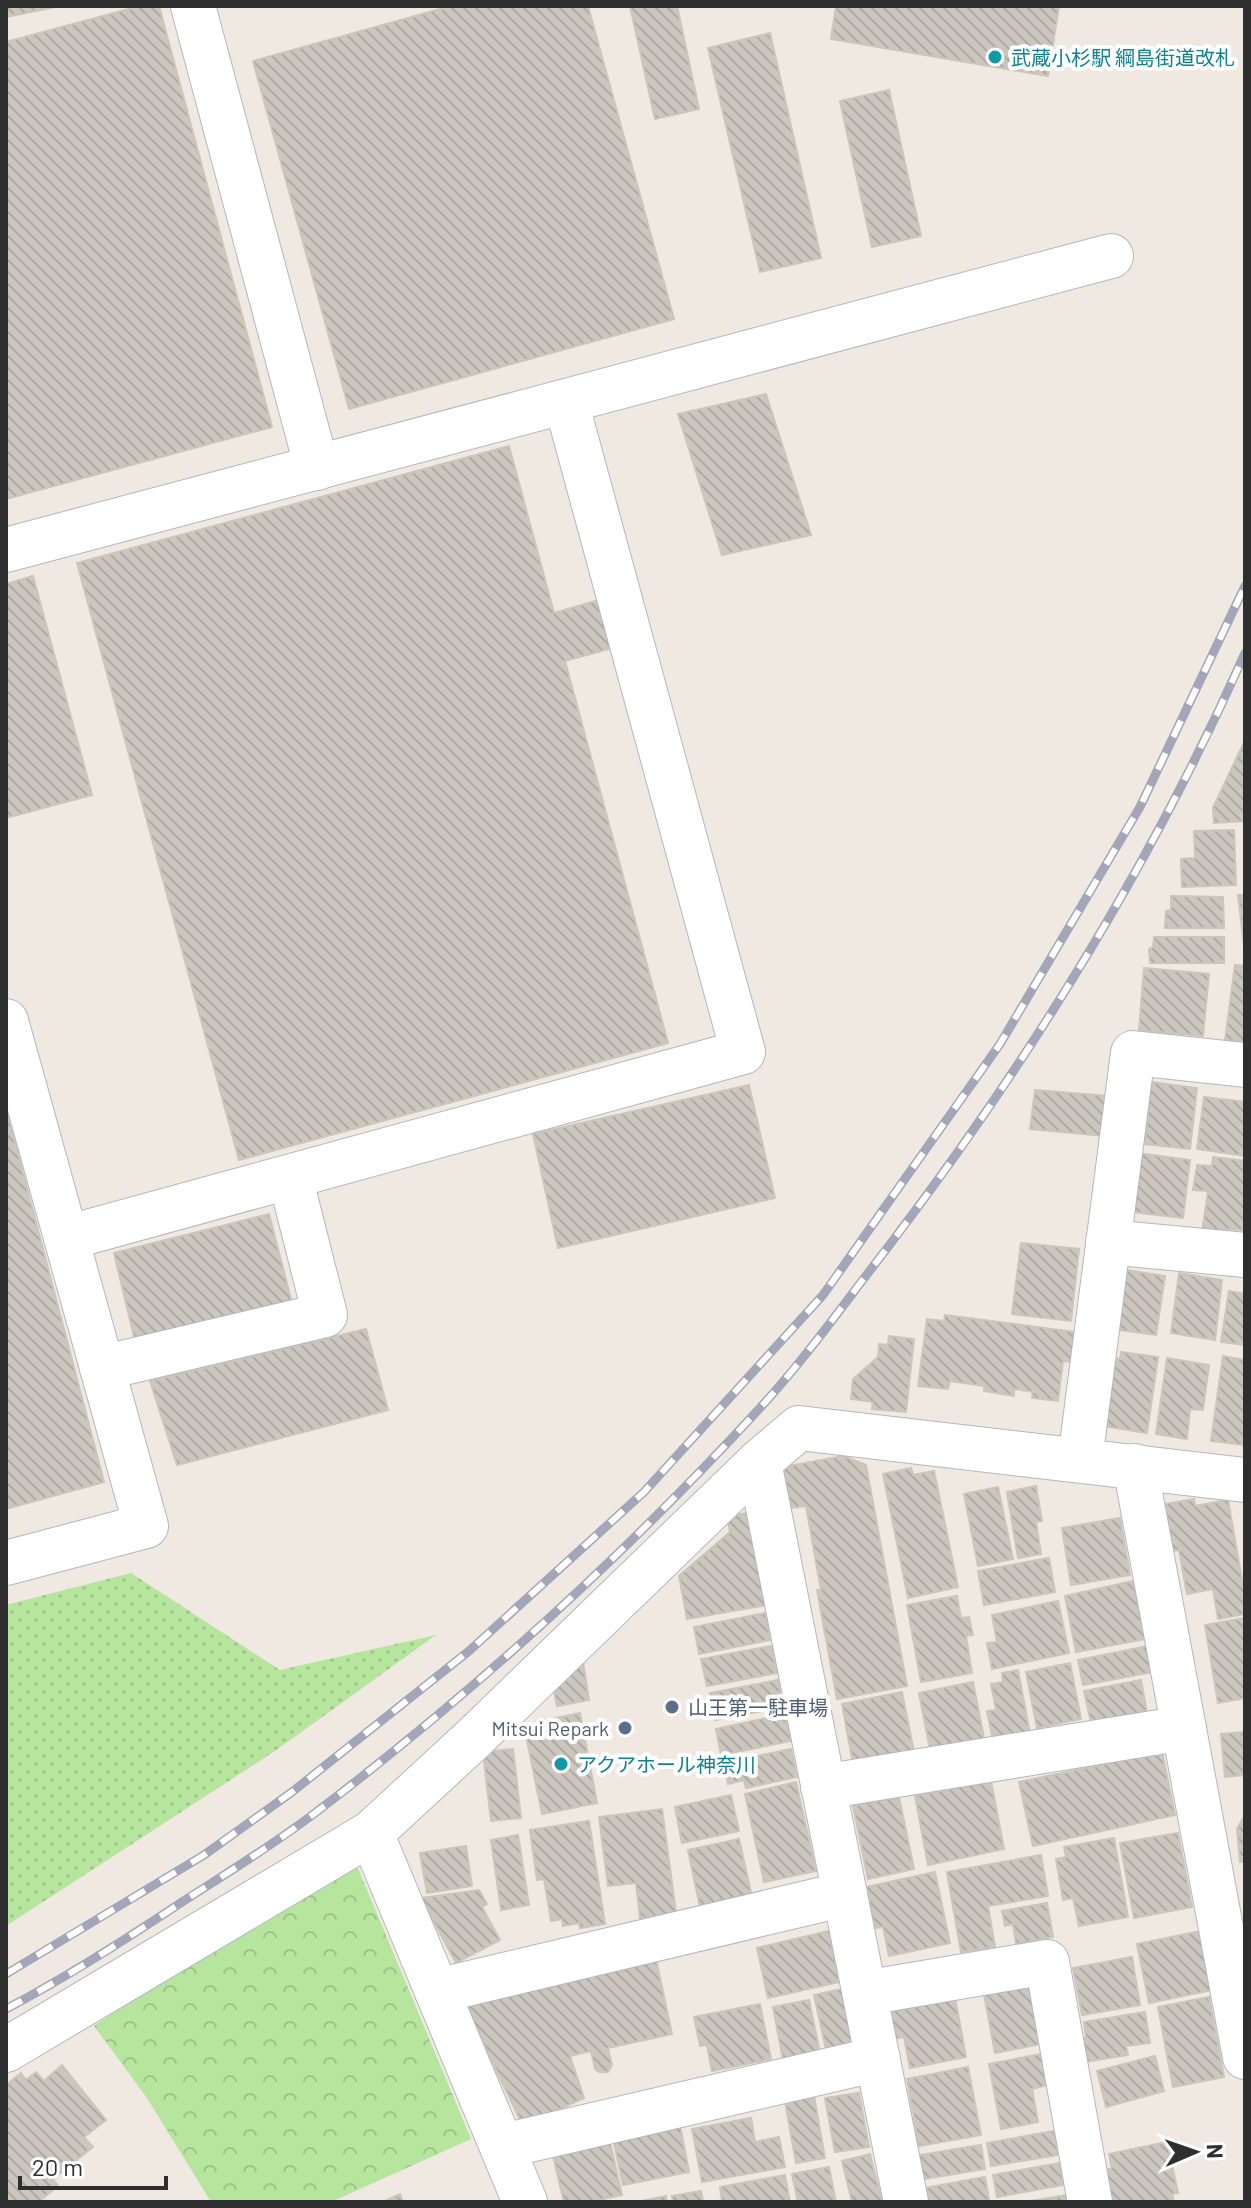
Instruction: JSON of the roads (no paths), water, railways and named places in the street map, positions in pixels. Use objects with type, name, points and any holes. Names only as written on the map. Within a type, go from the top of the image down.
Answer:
[{"type":"street","points":[[193,6],[317,468]]},
{"type":"street","points":[[6,550],[1111,256]]},
{"type":"street","points":[[66,1238],[743,1052],[566,402]]},
{"type":"street","points":[[6,1021],[146,1526],[6,1563]]},
{"type":"street","points":[[1080,1460],[1133,1053],[1245,1065]]},
{"type":"street","points":[[102,1368],[325,1315],[290,1177]]},
{"type":"street","points":[[1108,1242],[1245,1255]]},
{"type":"street","points":[[6,2050],[371,1833],[474,1738],[759,1462],[799,1428],[1245,1480]]},
{"type":"street","points":[[759,1462],[906,2202]]},
{"type":"street","points":[[1135,1466],[1245,2057]]},
{"type":"street","points":[[823,1787],[1184,1728]]},
{"type":"street","points":[[371,1833],[525,2202]]},
{"type":"street","points":[[437,1991],[845,1894]]},
{"type":"street","points":[[865,1993],[1047,1962],[1090,2202]]},
{"type":"street","points":[[503,2146],[878,2059]]},
{"type":"railway","points":[[6,1974],[204,1855],[292,1792],[469,1651],[644,1492],[823,1295],[1000,1044],[1140,807],[1245,586]]},
{"type":"railway","points":[[6,2009],[96,1958],[250,1859],[374,1767],[490,1671],[601,1570],[759,1409],[888,1247],[1038,1034],[1128,886],[1245,653]]},
{"type":"place","name":"武蔵小杉駅 綱島街道改札","points":[[995,57]]},
{"type":"place","name":"山王第一駐車場","points":[[672,1707]]},
{"type":"place","name":"Mitsui Repark","points":[[625,1728]]},
{"type":"place","name":"アクアホール神奈川","points":[[561,1764]]}]
